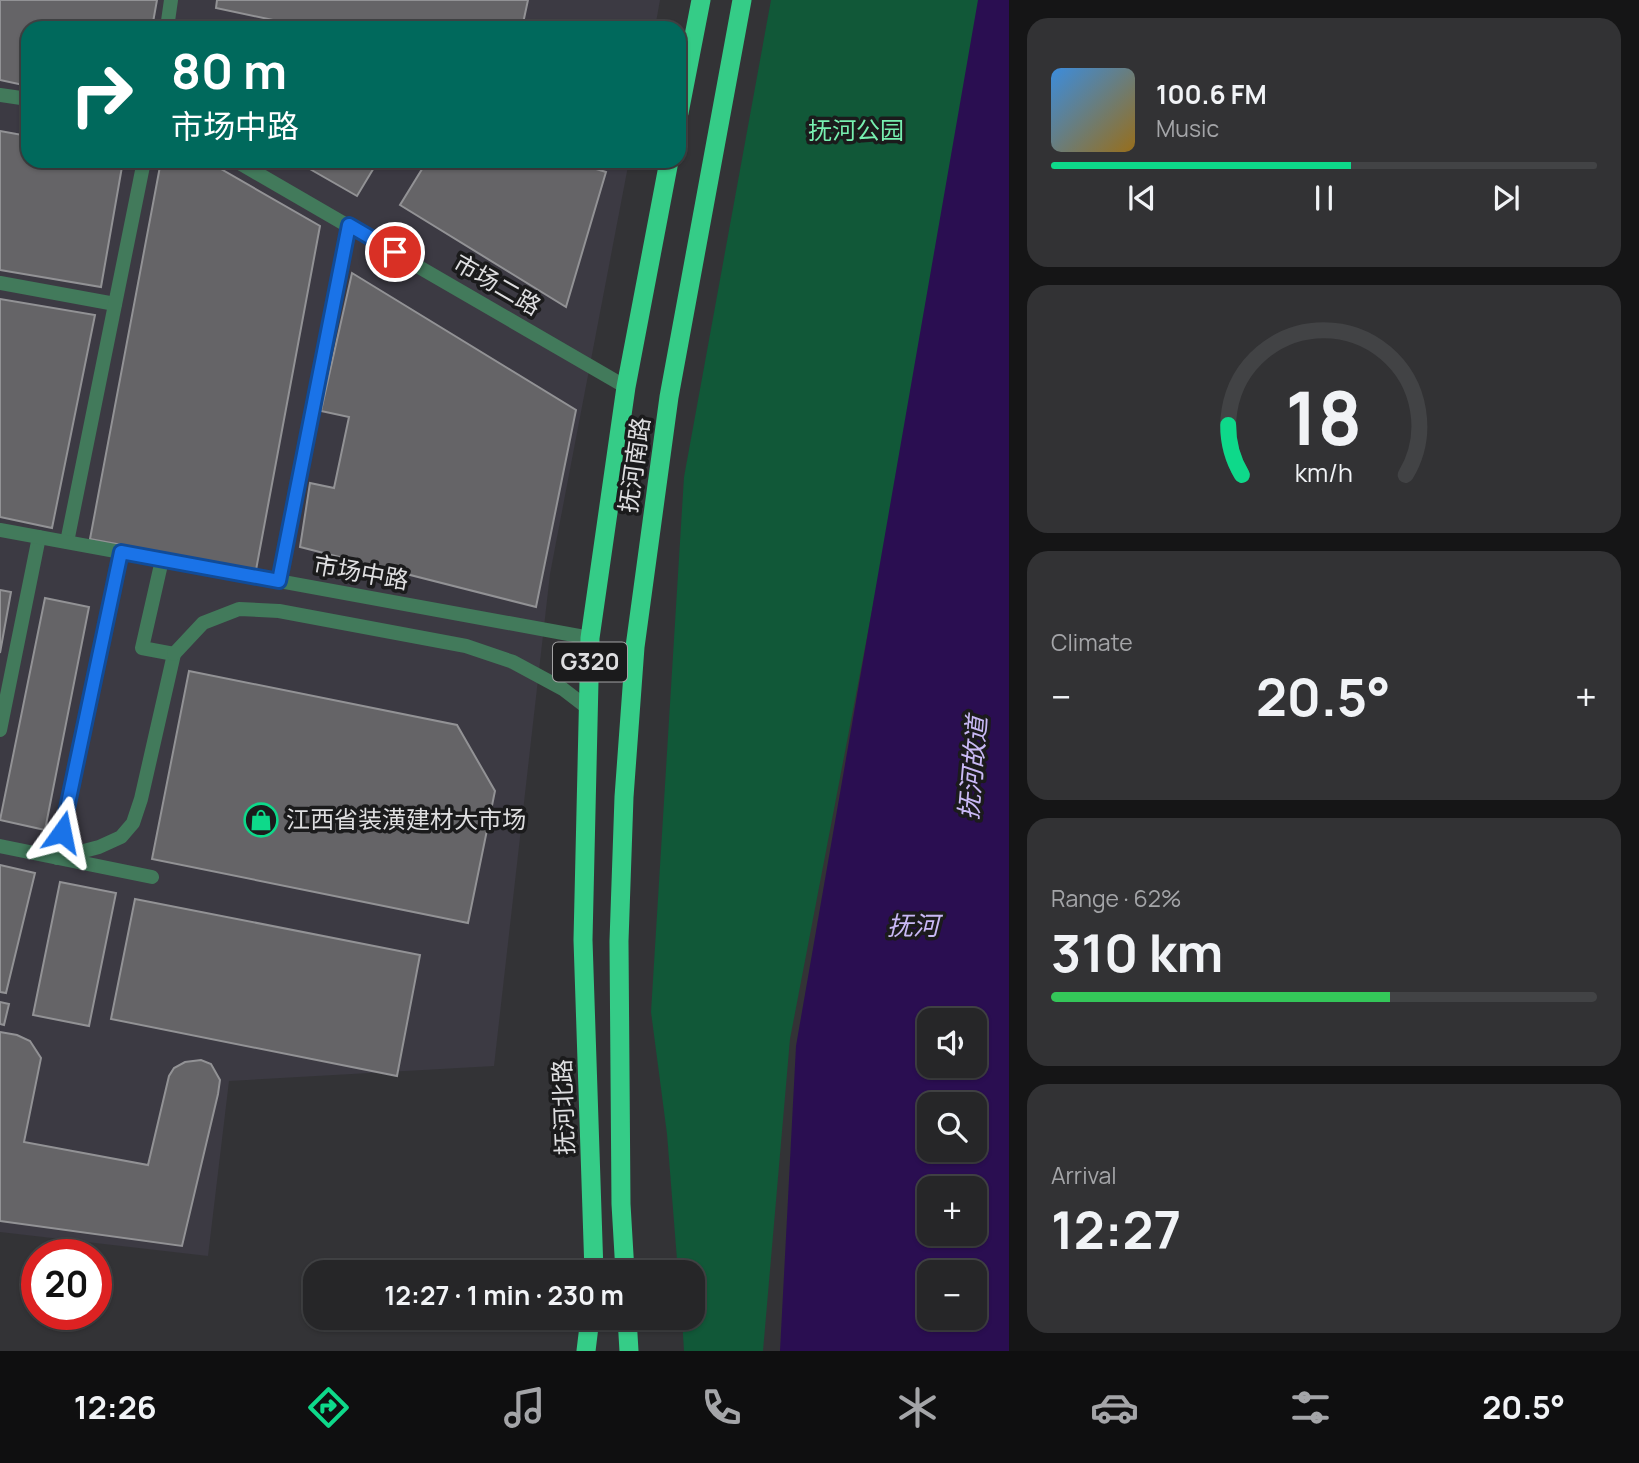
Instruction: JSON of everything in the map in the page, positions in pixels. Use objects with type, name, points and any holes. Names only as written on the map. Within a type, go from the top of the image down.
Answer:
[{"type":"highway","points":[[686,77],[701,0]]},
{"type":"highway","name":"抚河南路","points":[[624,1260],[621,1203],[619,941],[624,797],[635,647],[669,397],[742,0]]},
{"type":"highway","name":"抚河南路","points":[[583,940],[590,638],[626,387],[669,168]]},
{"type":"highway","name":"抚河北路","points":[[583,940],[594,1260]]},
{"type":"highway","points":[[586,1351],[589,1330]]},
{"type":"highway","points":[[628,1330],[629,1351]]},
{"type":"street","points":[[168,21],[172,0]]},
{"type":"street","points":[[0,95],[21,98]]},
{"type":"street","points":[[67,542],[143,168]]},
{"type":"street","name":"市场二路","points":[[248,168],[626,387]]},
{"type":"street","points":[[279,581],[349,225]]},
{"type":"street","points":[[0,283],[115,304]]},
{"type":"street","name":"市场中路","points":[[0,530],[590,638]]},
{"type":"street","points":[[0,730],[38,537]]},
{"type":"street","points":[[57,858],[121,552]]},
{"type":"street","points":[[162,560],[142,648],[174,654]]},
{"type":"street","points":[[57,858],[99,847],[121,837],[133,823],[141,799],[174,654],[203,623],[239,609],[279,611],[466,646],[513,662],[563,690],[589,709]]},
{"type":"street","points":[[0,846],[152,877]]},
{"type":"shaded area","name":"江西省装潢建材大市场","points":[[0,0],[660,0],[656,21],[21,21],[21,168],[628,168],[550,574],[494,1066],[229,1081],[208,1256],[112,1245],[112,1239],[61,1239],[0,1232]]},
{"type":"green space","name":"抚河公园","points":[[771,0],[989,0],[790,1039],[763,1351],[684,1351],[683,1330],[705,1330],[705,1260],[677,1260],[667,1134],[651,1012],[684,477]]},
{"type":"water","name":"抚河","points":[[978,0],[1009,0],[1009,1351],[780,1351],[796,1046]]},
{"type":"building","points":[[0,0],[157,0],[153,21],[21,21],[21,84],[0,80]]},
{"type":"building","points":[[217,0],[528,0],[524,21],[278,21],[216,8]]},
{"type":"building","points":[[0,131],[21,135],[21,168],[122,168],[101,287],[0,270]]},
{"type":"building","points":[[160,168],[219,168],[320,226],[256,570],[90,539]]},
{"type":"building","points":[[308,168],[374,168],[357,196]]},
{"type":"building","points":[[423,168],[593,168],[606,172],[566,307],[400,205]]},
{"type":"building","points":[[352,273],[576,410],[536,607],[300,547],[310,483],[334,488],[349,417],[321,411]]},
{"type":"building","points":[[0,299],[95,315],[52,528],[0,517]]},
{"type":"building","points":[[0,590],[11,592],[0,653]]},
{"type":"building","points":[[45,598],[89,607],[45,830],[0,820]]},
{"type":"building","points":[[189,671],[457,725],[495,791],[468,923],[152,859]]},
{"type":"building","points":[[0,865],[35,873],[6,993],[0,992]]},
{"type":"building","points":[[60,882],[116,893],[89,1026],[33,1015]]},
{"type":"building","points":[[135,899],[420,955],[397,1076],[111,1019]]},
{"type":"building","points":[[0,1002],[9,1004],[4,1025],[0,1024]]},
{"type":"building","points":[[0,1032],[30,1041],[41,1058],[24,1142],[148,1165],[169,1076],[174,1068],[185,1062],[201,1060],[211,1064],[220,1080],[218,1094],[182,1246],[0,1221]]},
{"type":"place","name":"江西省装潢建材大市场","points":[[261,820]]},
{"type":"route","points":[[62,832],[121,552],[279,581],[349,225],[395,252]]},
{"type":"water label","name":"抚河故道","points":[[973,768]]}]
